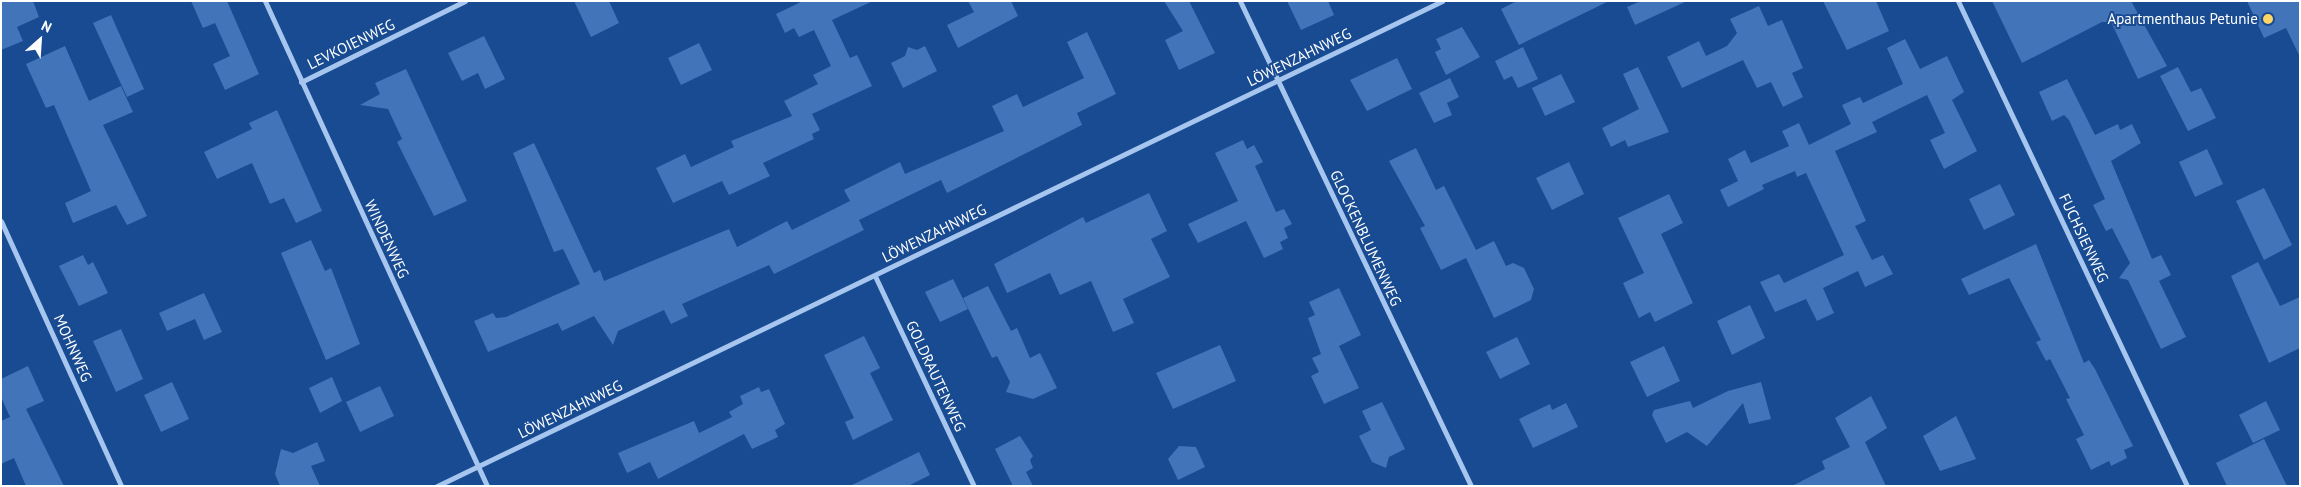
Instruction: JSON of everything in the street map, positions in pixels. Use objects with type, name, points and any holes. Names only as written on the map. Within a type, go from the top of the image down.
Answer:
[{"type":"street","name":"WINDENWEG","points":[[265,1],[487,486]]},
{"type":"street","name":"LEVKOIENWEG","points":[[301,82],[466,1]]},
{"type":"street","name":"GLOCKENBLUMENWEG","points":[[1240,1],[1471,486]]},
{"type":"street","name":"LÖWENZAHNWEG","points":[[437,486],[1442,1]]},
{"type":"street","name":"FUCHSIENWEG","points":[[1958,1],[2187,486]]},
{"type":"street","name":"MOHNWEG","points":[[1,221],[121,486]]},
{"type":"street","name":"GOLDRAUTENWEG","points":[[875,276],[974,486]]},
{"type":"building","points":[[1,1],[33,1],[39,17],[17,27],[23,41],[1,50]]},
{"type":"building","points":[[191,1],[227,1],[259,74],[225,90],[213,64],[230,56],[215,23],[203,28]]},
{"type":"building","points":[[574,1],[609,1],[619,23],[591,37]]},
{"type":"building","points":[[803,1],[873,1],[832,20],[850,58],[857,55],[872,86],[812,114],[820,130],[812,134],[814,139],[763,163],[770,176],[729,195],[722,181],[673,203],[656,168],[685,154],[691,167],[734,147],[731,141],[792,116],[784,101],[818,84],[813,75],[831,66],[814,30],[799,37],[794,28],[785,33],[776,14]]},
{"type":"building","points":[[968,1],[1011,1],[1018,16],[958,48],[947,25],[974,12]]},
{"type":"building","points":[[1164,1],[1189,1],[1215,53],[1179,70],[1165,40],[1183,31]]},
{"type":"building","points":[[1287,1],[1328,1],[1334,15],[1301,30]]},
{"type":"building","points":[[1517,1],[1609,1],[1519,45],[1501,9]]},
{"type":"building","points":[[1641,1],[1687,1],[1635,25],[1627,7]]},
{"type":"building","points":[[1823,1],[1876,1],[1889,31],[1847,50]]},
{"type":"building","points":[[1992,1],[2131,1],[2167,66],[2138,79],[2111,22],[2102,22],[2022,63]]},
{"type":"building","points":[[2247,1],[2300,1],[2300,57],[2286,28],[2264,38]]},
{"type":"building","points":[[1759,6],[1768,26],[1782,20],[1803,68],[1792,73],[1803,97],[1783,107],[1771,82],[1757,88],[1743,60],[1682,88],[1667,57],[1699,41],[1706,56],[1727,46],[1737,33],[1730,19]]},
{"type":"building","points":[[111,15],[144,89],[127,97],[93,23]]},
{"type":"building","points":[[1462,27],[1480,57],[1446,75],[1435,52],[1441,49],[1436,39]]},
{"type":"building","points":[[1087,32],[1116,94],[1077,113],[1082,125],[947,193],[941,180],[859,220],[864,230],[774,274],[769,265],[682,304],[688,316],[671,324],[664,310],[618,331],[613,345],[594,316],[562,331],[558,323],[488,352],[474,321],[493,313],[496,318],[506,317],[580,284],[563,249],[554,252],[513,153],[534,143],[594,273],[600,270],[604,281],[729,229],[737,247],[787,221],[792,230],[850,201],[844,190],[900,162],[905,174],[1004,131],[992,106],[1017,94],[1023,107],[1084,78],[1067,42]]},
{"type":"building","points":[[484,36],[505,79],[485,89],[478,73],[462,81],[448,53]]},
{"type":"building","points":[[1905,39],[1920,69],[1947,56],[1964,92],[1952,100],[1977,151],[1944,169],[1930,140],[1945,133],[1927,95],[1872,122],[1877,132],[1835,151],[1866,221],[1855,226],[1872,260],[1883,255],[1893,274],[1865,287],[1858,271],[1823,288],[1834,313],[1817,321],[1806,299],[1775,312],[1760,282],[1779,274],[1784,283],[1844,255],[1806,173],[1797,177],[1795,171],[1762,185],[1764,189],[1728,207],[1720,190],[1738,181],[1728,159],[1745,150],[1751,163],[1789,146],[1782,131],[1799,123],[1809,145],[1851,124],[1842,105],[1860,97],[1863,103],[1903,84],[1887,48]]},
{"type":"building","points":[[699,43],[712,70],[681,85],[668,58]]},
{"type":"building","points":[[65,46],[89,101],[121,86],[133,112],[103,125],[147,216],[127,225],[116,205],[73,223],[65,203],[91,191],[54,105],[46,108],[26,64]]},
{"type":"building","points":[[925,46],[937,71],[903,88],[891,63],[905,56],[908,47],[917,50]]},
{"type":"building","points":[[1523,47],[1538,79],[1518,88],[1512,76],[1504,80],[1495,61]]},
{"type":"building","points":[[1397,58],[1412,89],[1367,111],[1350,80]]},
{"type":"building","points":[[1638,67],[1669,132],[1628,147],[1625,140],[1611,147],[1602,128],[1639,109],[1623,74]]},
{"type":"building","points":[[2178,67],[2191,92],[2201,88],[2216,118],[2188,131],[2160,76]]},
{"type":"building","points":[[406,69],[467,201],[434,216],[397,142],[402,139],[388,109],[360,105],[380,94],[375,83]]},
{"type":"building","points":[[1561,74],[1575,102],[1545,116],[1532,88]]},
{"type":"building","points":[[1450,78],[1459,97],[1447,103],[1452,115],[1434,123],[1419,93]]},
{"type":"building","points":[[2067,79],[2095,135],[2118,124],[2120,130],[2132,124],[2141,143],[2111,161],[2152,259],[2161,255],[2171,275],[2159,281],[2186,337],[2161,349],[2128,280],[2119,278],[2130,263],[2112,228],[2106,231],[2093,205],[2105,199],[2069,120],[2064,115],[2052,121],[2039,92]]},
{"type":"building","points":[[277,110],[322,211],[296,223],[284,198],[270,204],[252,163],[217,179],[204,152],[252,129],[249,123]]},
{"type":"building","points":[[1243,140],[1247,149],[1254,145],[1263,162],[1255,166],[1276,212],[1284,209],[1292,224],[1284,228],[1288,238],[1280,242],[1283,249],[1264,258],[1246,221],[1198,243],[1188,224],[1238,201],[1215,153]]},
{"type":"building","points":[[1416,148],[1436,190],[1444,186],[1476,250],[1494,241],[1506,266],[1513,263],[1524,268],[1534,289],[1531,300],[1494,318],[1466,258],[1441,270],[1420,228],[1425,226],[1389,161]]},
{"type":"building","points":[[2207,149],[2223,184],[2195,197],[2179,162]]},
{"type":"building","points":[[1569,162],[1584,194],[1552,210],[1536,178]]},
{"type":"building","points":[[2000,184],[2015,215],[1984,230],[1969,199]]},
{"type":"building","points":[[2264,188],[2292,245],[2264,260],[2236,201]]},
{"type":"building","points":[[1149,193],[1167,231],[1151,239],[1170,277],[1123,299],[1134,323],[1113,332],[1091,281],[1060,295],[1050,273],[1007,293],[994,264],[1083,217],[1086,223]]},
{"type":"building","points":[[1669,194],[1683,223],[1661,234],[1693,303],[1655,322],[1650,312],[1639,318],[1623,283],[1644,273],[1618,218]]},
{"type":"building","points":[[311,240],[325,271],[331,268],[360,344],[326,360],[281,253]]},
{"type":"building","points":[[2036,244],[2084,363],[2089,360],[2095,369],[2133,446],[2124,450],[2127,458],[2111,466],[2109,461],[2091,470],[2076,439],[2084,435],[2066,399],[2070,398],[2050,359],[2046,361],[2036,342],[2041,340],[2009,278],[1969,295],[1961,279]]},
{"type":"building","points":[[83,255],[88,265],[93,262],[108,293],[79,306],[59,266]]},
{"type":"building","points":[[2258,262],[2280,306],[2300,297],[2300,348],[2269,363],[2231,276]]},
{"type":"building","points":[[953,279],[968,309],[940,322],[925,292]]},
{"type":"building","points":[[988,286],[1011,331],[1017,328],[1030,358],[1040,353],[1057,388],[1033,399],[1006,392],[1010,382],[997,356],[992,358],[963,298]]},
{"type":"building","points":[[1339,288],[1361,335],[1339,346],[1359,388],[1324,404],[1311,376],[1319,372],[1312,358],[1321,354],[1308,318],[1315,315],[1309,302]]},
{"type":"building","points":[[204,293],[222,332],[204,340],[195,319],[167,331],[159,313]]},
{"type":"building","points":[[1750,305],[1765,338],[1732,355],[1717,321]]},
{"type":"building","points":[[121,329],[143,379],[116,392],[93,341]]},
{"type":"building","points":[[864,336],[880,368],[870,373],[893,420],[853,440],[845,422],[854,418],[824,355]]},
{"type":"building","points":[[1517,337],[1530,364],[1500,379],[1486,352]]},
{"type":"building","points":[[1220,345],[1236,381],[1173,409],[1156,373]]},
{"type":"building","points":[[1664,346],[1680,381],[1647,397],[1630,362]]},
{"type":"building","points":[[28,366],[44,401],[26,409],[64,486],[26,486],[14,458],[1,464],[1,421],[10,417],[1,397],[1,379]]},
{"type":"building","points":[[332,377],[342,401],[320,413],[309,388]]},
{"type":"building","points":[[172,382],[189,419],[161,432],[144,395]]},
{"type":"building","points":[[1761,382],[1771,419],[1749,424],[1743,403],[1707,446],[1687,432],[1666,443],[1652,415],[1654,410],[1690,401],[1693,408],[1728,391]]},
{"type":"building","points":[[380,386],[394,416],[360,432],[346,402]]},
{"type":"building","points":[[759,387],[761,392],[769,389],[785,424],[775,430],[778,437],[752,449],[744,434],[658,479],[650,462],[627,473],[618,453],[694,421],[699,433],[732,417],[729,412],[743,404],[740,396]]},
{"type":"building","points":[[1871,396],[1887,428],[1865,442],[1886,486],[1792,486],[1825,469],[1822,461],[1850,447],[1835,418]]},
{"type":"building","points":[[2266,401],[2280,430],[2253,443],[2239,415]]},
{"type":"building","points":[[1382,402],[1405,449],[1389,457],[1386,468],[1372,462],[1359,436],[1371,430],[1362,411]]},
{"type":"building","points":[[1566,403],[1578,427],[1533,448],[1519,419],[1550,404],[1552,410]]},
{"type":"building","points":[[1956,416],[1976,459],[1940,471],[1923,436]]},
{"type":"building","points":[[1020,436],[1033,456],[1030,460],[1033,468],[1026,472],[1033,486],[1013,486],[995,449]]},
{"type":"building","points":[[2264,439],[2287,486],[2227,486],[2216,463]]},
{"type":"building","points":[[317,442],[325,461],[311,466],[320,486],[280,486],[275,474],[281,449],[293,453]]},
{"type":"building","points":[[1179,446],[1196,447],[1205,467],[1178,480],[1168,459]]},
{"type":"building","points":[[919,452],[930,475],[908,486],[850,486]]},
{"type":"place","name":"Apartmenthaus Petunie","points":[[2268,19]]}]
